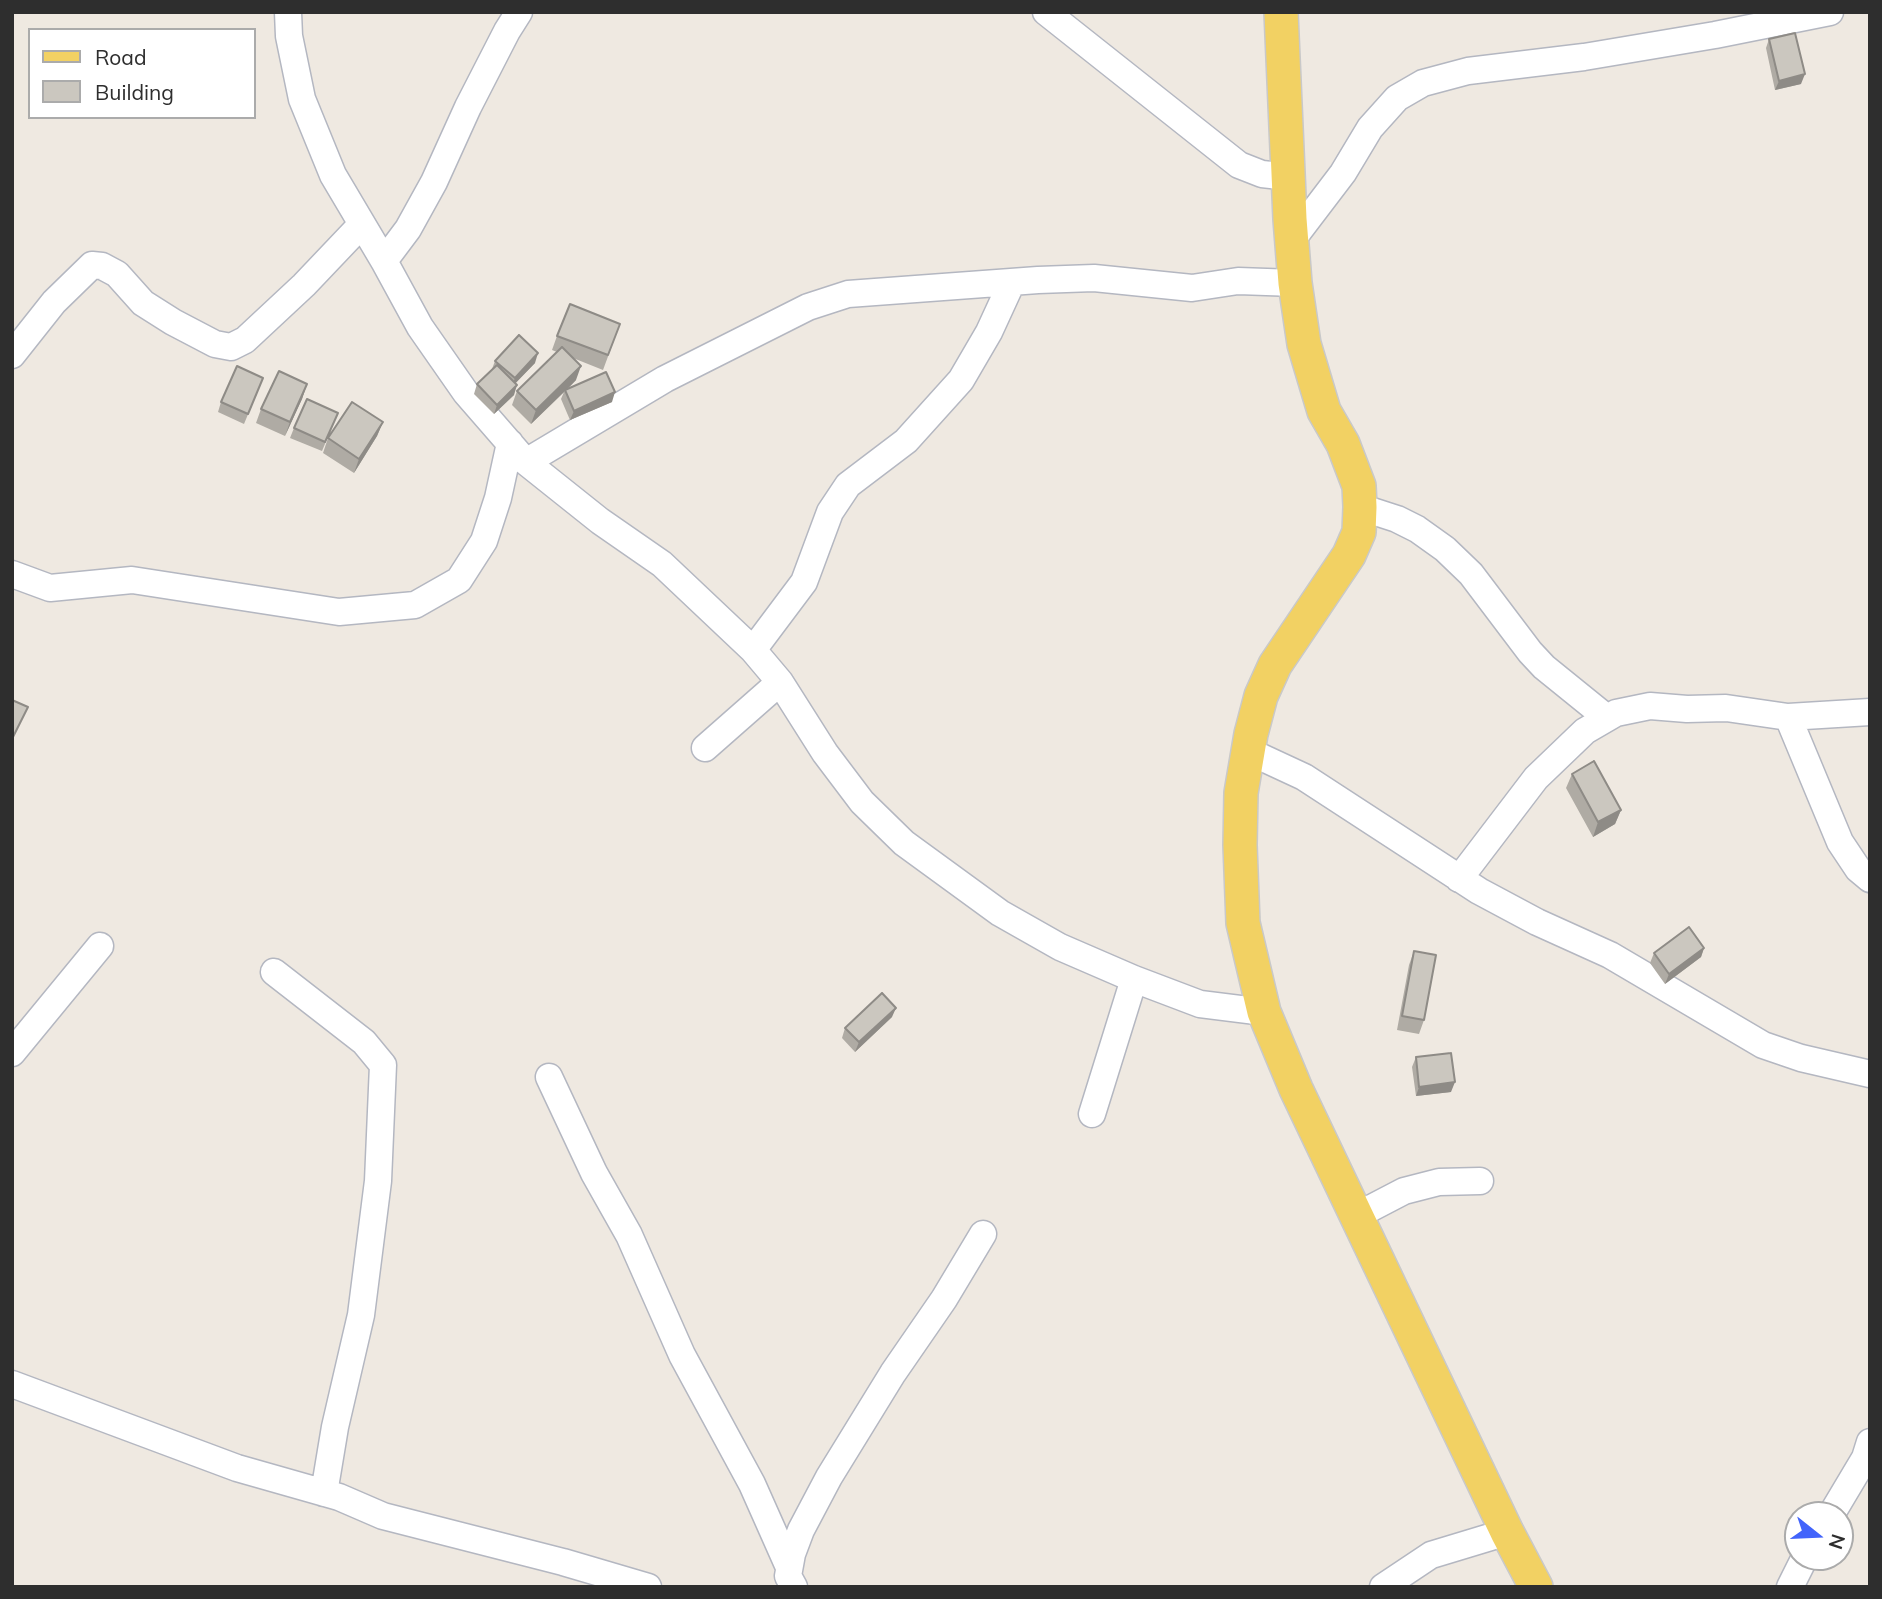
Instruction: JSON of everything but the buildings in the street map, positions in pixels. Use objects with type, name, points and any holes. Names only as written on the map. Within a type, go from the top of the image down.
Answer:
[{"type":"main road","points":[[1281,12],[1292,240],[1304,344],[1324,411],[1343,444],[1359,486],[1359,532],[1349,555],[1275,666],[1261,696],[1241,793],[1240,845],[1244,923],[1264,1012],[1302,1100],[1507,1532],[1536,1587]]},
{"type":"street","points":[[288,12],[289,36],[303,99],[333,176],[420,327],[466,393],[518,453],[600,521],[662,564],[753,650],[780,682],[825,753],[862,802],[904,843],[1000,914],[1060,947],[1200,1004],[1264,1012]]},
{"type":"street","points":[[384,261],[408,229],[468,107],[519,12]]},
{"type":"street","points":[[1046,12],[1239,165],[1262,174],[1289,177]]},
{"type":"street","points":[[1292,240],[1343,173],[1370,128],[1397,98],[1423,83],[1468,71],[1715,35],[1830,12]]},
{"type":"street","points":[[12,355],[54,302],[92,265],[102,266],[117,274],[143,303],[173,322],[215,344],[231,346],[245,340],[304,285],[362,224]]},
{"type":"street","points":[[12,574],[50,588],[132,580],[339,612],[415,606],[459,580],[484,541],[498,498],[518,453],[808,307],[848,294],[1012,282],[1094,278],[1192,288],[1238,281],[1295,283]]},
{"type":"street","points":[[753,650],[804,582],[830,512],[848,485],[906,441],[961,380],[989,332],[1012,282]]},
{"type":"street","points":[[1360,507],[1397,519],[1417,529],[1445,549],[1471,574],[1544,667],[1608,718]]},
{"type":"street","points":[[705,748],[780,682]]},
{"type":"street","points":[[1459,878],[1536,778],[1585,731],[1616,713],[1650,706],[1726,708],[1788,717],[1870,712]]},
{"type":"street","points":[[1788,717],[1840,842],[1858,869],[1870,879]]},
{"type":"street","points":[[1248,751],[1304,777],[1459,878],[1537,922],[1610,955],[1763,1045],[1801,1058],[1870,1074]]},
{"type":"street","points":[[12,1053],[100,946]]},
{"type":"street","points":[[274,972],[364,1042],[383,1065],[378,1181],[361,1315],[335,1427],[324,1493]]},
{"type":"street","points":[[1092,1114],[1135,979]]},
{"type":"street","points":[[549,1077],[594,1173],[629,1235],[682,1355],[752,1484],[791,1576]]},
{"type":"street","points":[[1356,1216],[1404,1191],[1439,1182],[1480,1181]]},
{"type":"street","points":[[791,1576],[801,1530],[828,1477],[983,1234]]},
{"type":"street","points":[[12,1384],[237,1468],[324,1493],[383,1516],[563,1562],[648,1587]]},
{"type":"street","points":[[1839,1501],[1868,1451]]},
{"type":"street","points":[[1383,1587],[1431,1555],[1507,1532]]},
{"type":"street","points":[[1790,1587],[1798,1571]]}]
